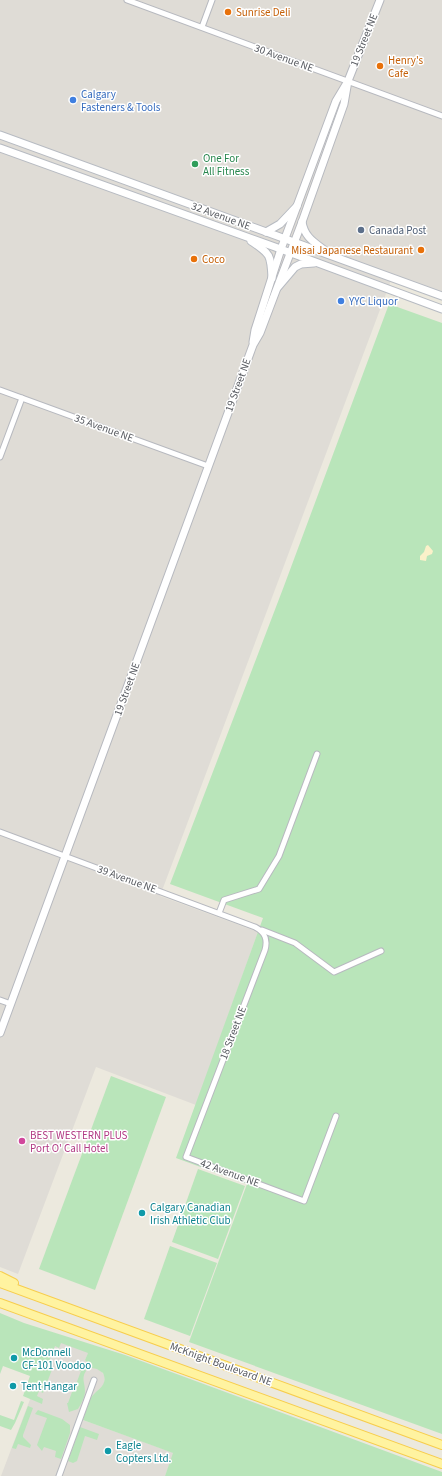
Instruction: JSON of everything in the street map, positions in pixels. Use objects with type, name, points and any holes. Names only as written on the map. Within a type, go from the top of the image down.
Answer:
[{"type":"main road","points":[[0,1276],[55,1303]]},
{"type":"main road","name":"McKnight Boulevard NE","points":[[0,1283],[442,1445]]},
{"type":"main road","points":[[0,1287],[28,1293]]},
{"type":"main road","name":"McKnight Boulevard NE","points":[[0,1303],[442,1464]]},
{"type":"main road","points":[[0,1307],[56,1324]]},
{"type":"street","name":"30 Avenue NE","points":[[127,0],[442,116]]},
{"type":"street","points":[[202,27],[212,0]]},
{"type":"street","name":"19 Street NE","points":[[253,345],[254,330],[281,249],[336,101],[348,81],[380,0]]},
{"type":"street","name":"19 Street NE","points":[[0,1032],[253,345],[260,333],[302,222],[344,104],[348,81]]},
{"type":"street","name":"32 Avenue NE","points":[[0,135],[442,296]]},
{"type":"street","name":"32 Avenue NE","points":[[0,148],[281,249],[442,309]]},
{"type":"street","points":[[266,232],[280,224],[297,206]]},
{"type":"street","points":[[302,222],[303,231],[307,236],[332,256]]},
{"type":"street","points":[[244,236],[269,255],[272,278]]},
{"type":"street","points":[[278,287],[295,268],[301,264],[318,263]]},
{"type":"street","name":"35 Avenue NE","points":[[0,390],[208,466]]},
{"type":"street","points":[[0,457],[22,398]]},
{"type":"street","points":[[220,914],[224,900],[259,889],[279,856],[317,754]]},
{"type":"street","name":"39 Avenue NE","points":[[0,832],[255,926],[261,930]]},
{"type":"street","points":[[261,930],[295,943],[334,972],[381,951]]},
{"type":"street","name":"18 Street NE","points":[[191,1143],[265,950],[266,937],[261,930]]},
{"type":"street","points":[[0,1000],[11,1004]]},
{"type":"street","name":"42 Avenue NE","points":[[191,1143],[186,1156],[304,1201],[336,1116]]},
{"type":"street","points":[[59,1476],[94,1380]]},
{"type":"shaded area","points":[[0,0],[442,0],[442,292],[393,275],[160,896],[258,932],[196,1105],[96,1067],[18,1274],[0,1267]]},
{"type":"shaded area","points":[[54,1336],[90,1349],[85,1360],[100,1370],[105,1376],[104,1384],[90,1399],[83,1420],[174,1453],[165,1476],[1,1476]]},
{"type":"green space","points":[[389,304],[442,323],[442,1434],[189,1342],[247,1184],[176,1158],[263,918],[170,884],[284,586]]},
{"type":"green space","points":[[111,1076],[166,1097],[95,1290],[39,1269]]},
{"type":"green space","points":[[198,1169],[245,1186],[218,1259],[172,1242]]},
{"type":"green space","points":[[170,1246],[217,1263],[190,1336],[144,1319]]},
{"type":"green space","points":[[0,1313],[24,1323],[125,1355],[442,1472],[442,1476],[165,1476],[173,1453],[83,1420],[90,1399],[101,1387],[104,1381],[103,1373],[92,1368],[85,1360],[88,1353],[61,1343],[59,1348],[55,1346],[48,1364],[53,1367],[43,1393],[39,1391],[37,1396],[43,1399],[42,1404],[23,1396],[30,1376],[3,1366],[0,1374]]},
{"type":"green space","points":[[81,1362],[86,1371],[83,1378],[85,1391],[84,1396],[78,1409],[69,1412],[67,1403],[81,1371],[68,1367],[70,1363],[79,1366]]},
{"type":"green space","points":[[21,1401],[24,1402],[11,1430],[0,1426],[0,1415],[14,1420]]},
{"type":"green space","points":[[28,1406],[33,1408],[23,1437],[31,1445],[30,1448],[18,1444],[16,1449],[12,1448]]},
{"type":"green space","points":[[38,1410],[62,1419],[70,1425],[70,1433],[61,1459],[55,1457],[56,1451],[44,1447],[42,1451],[37,1445],[47,1418],[35,1414]]},
{"type":"green space","points":[[80,1427],[99,1434],[97,1440],[85,1436],[77,1461],[73,1463],[68,1461]]},
{"type":"sand","points":[[428,545],[433,551],[432,554],[427,556],[426,561],[420,560],[420,556]]},
{"type":"place","name":"Sunrise Deli","points":[[228,12]]},
{"type":"place","name":"Henry's Cafe","points":[[380,66]]},
{"type":"place","name":"Calgary Fasteners & Tools","points":[[73,100]]},
{"type":"place","name":"One For All Fitness","points":[[195,164]]},
{"type":"place","name":"Canada Post","points":[[361,230]]},
{"type":"place","name":"Misai Japanese Restaurant","points":[[421,250]]},
{"type":"place","name":"Coco","points":[[194,259]]},
{"type":"place","name":"YYC Liquor","points":[[341,301]]},
{"type":"place","name":"BEST WESTERN PLUS Port O' Call Hotel","points":[[22,1141]]},
{"type":"place","name":"Calgary Canadian Irish Athletic Club","points":[[142,1213]]},
{"type":"place","name":"McDonnell CF-101 Voodoo","points":[[14,1358]]},
{"type":"place","name":"Tent Hangar","points":[[13,1386]]},
{"type":"place","name":"Eagle Copters Ltd.","points":[[108,1451]]}]
